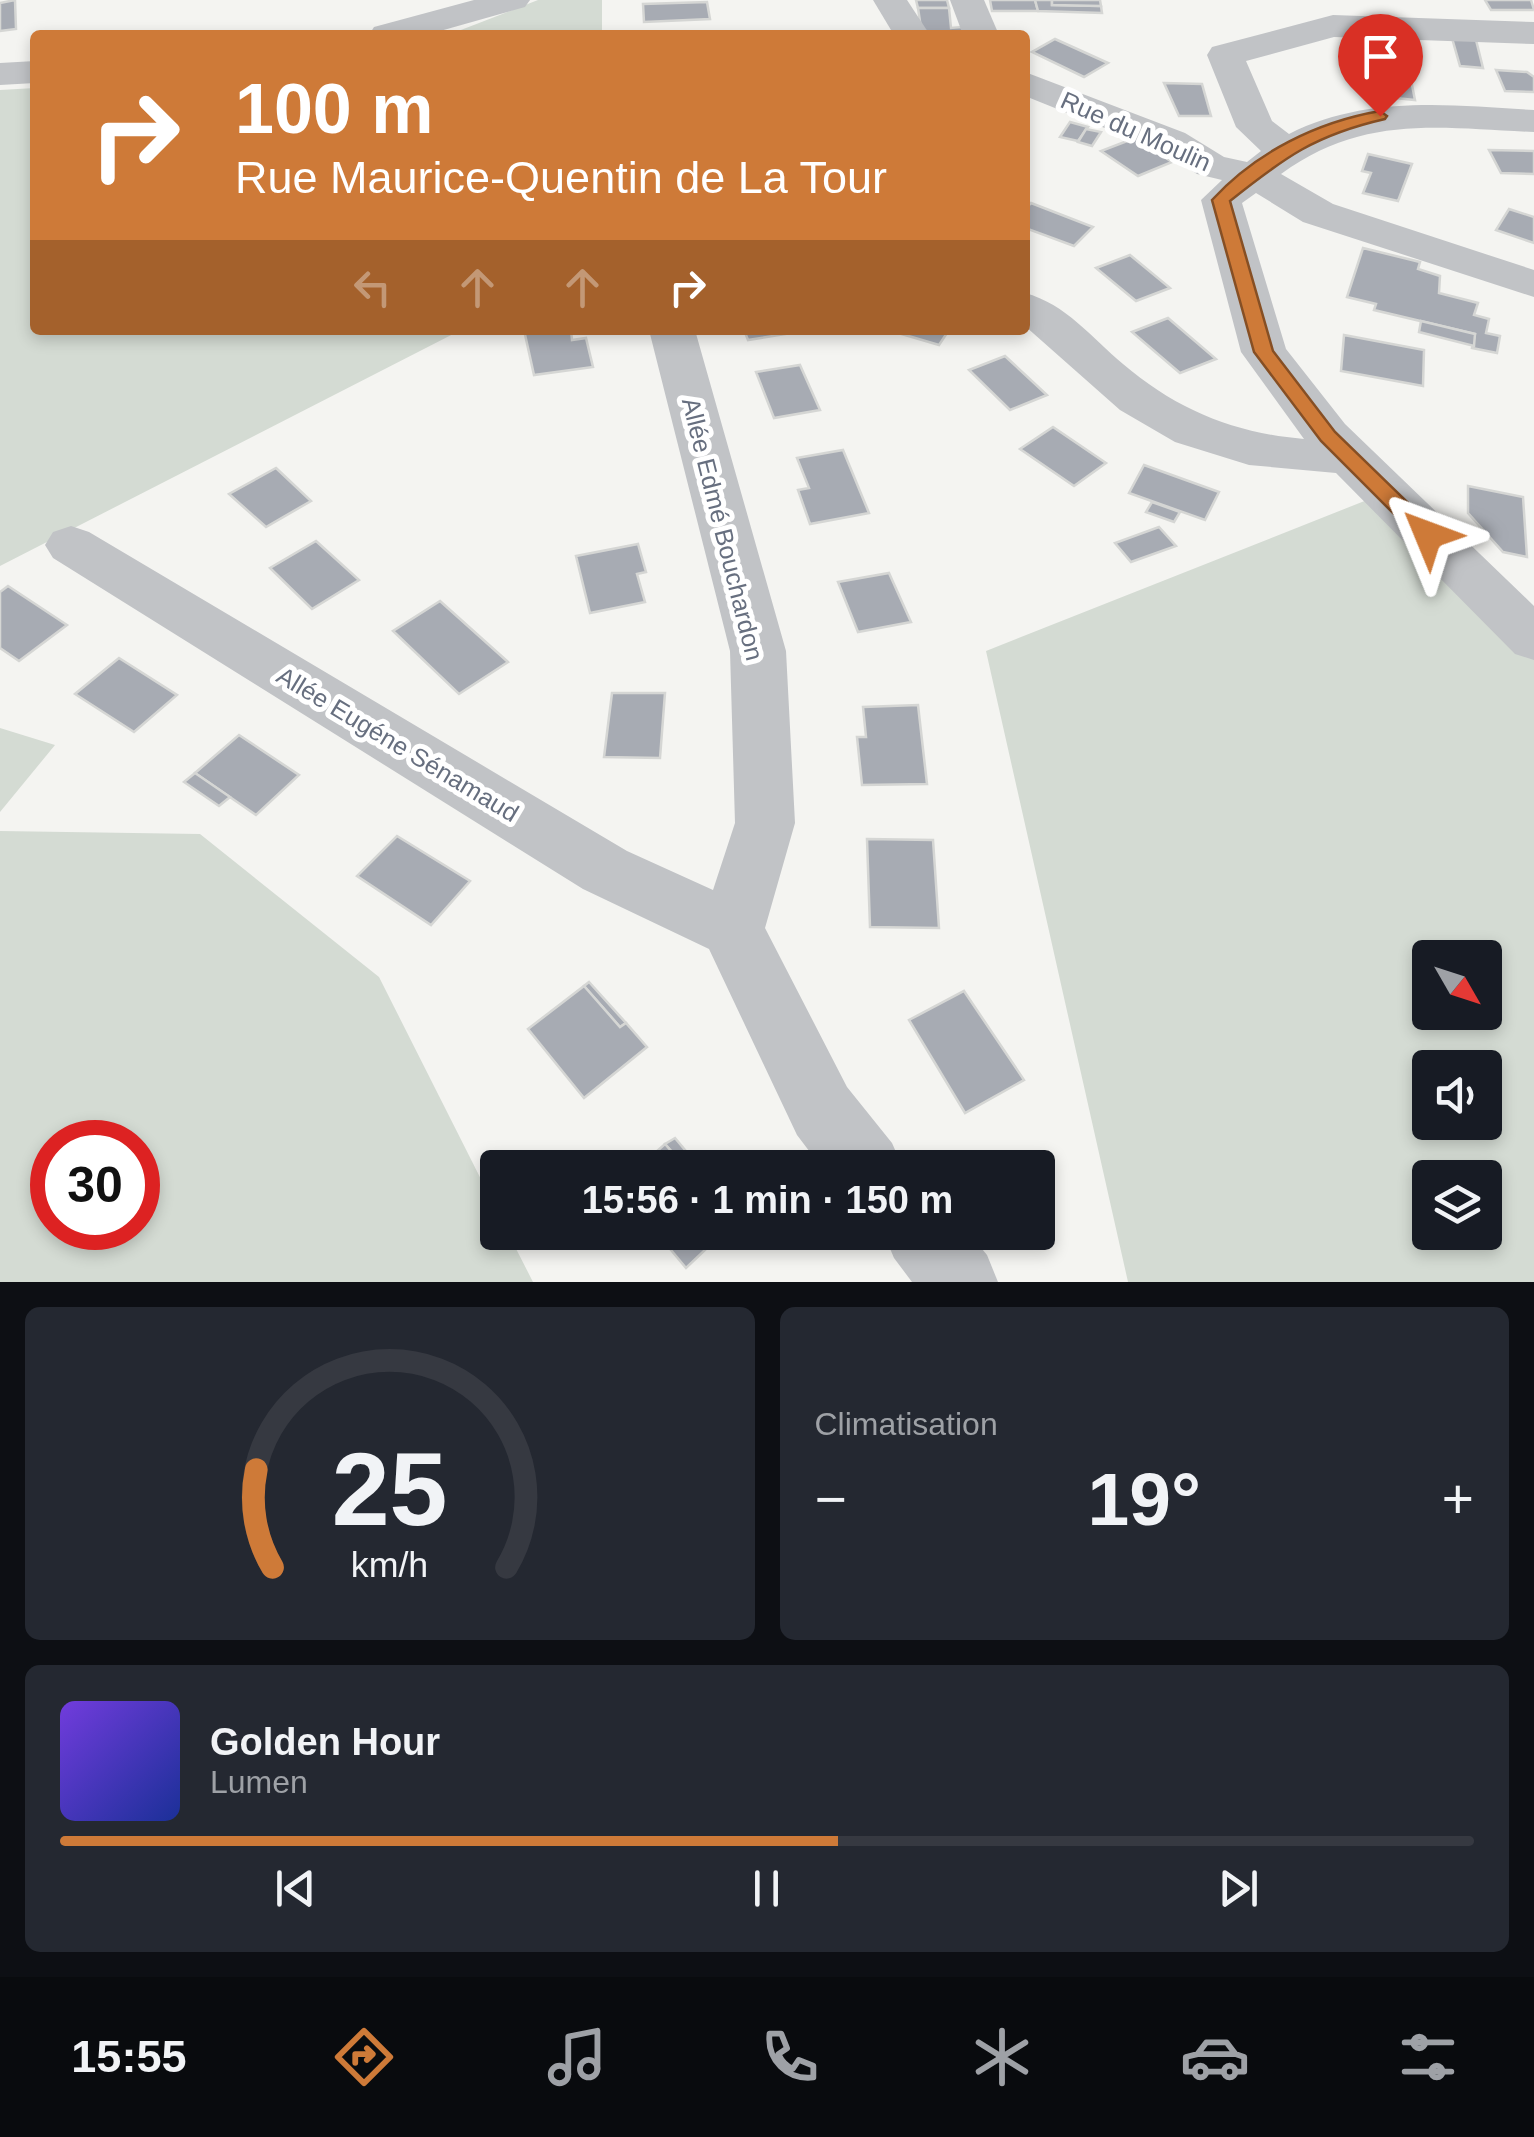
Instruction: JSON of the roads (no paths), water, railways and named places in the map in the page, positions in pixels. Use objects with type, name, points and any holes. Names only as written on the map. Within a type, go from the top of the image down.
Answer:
[{"type":"street","points":[[405,30],[514,0]]},
{"type":"street","points":[[890,0],[909,30]]},
{"type":"street","points":[[967,0],[979,30]]},
{"type":"street","points":[[1534,34],[1453,15],[1334,26],[1225,54],[1269,163],[1318,212],[1534,284]]},
{"type":"street","points":[[0,74],[30,72]]},
{"type":"street","name":"Rue du Moulin","points":[[1030,85],[1171,141],[1212,166],[1269,163]]},
{"type":"street","points":[[1269,163],[1340,123],[1380,116],[1534,121]]},
{"type":"street","name":"Rue du Moulin","points":[[1269,163],[1221,200],[1264,352],[1349,457],[1534,639]]},
{"type":"street","points":[[1030,311],[1147,409],[1206,438],[1275,456],[1349,457]]},
{"type":"street","name":"Allée Edmé Bouchardon","points":[[673,335],[758,652],[765,824],[732,928]]},
{"type":"street","name":"Allée Eugéne Sénamaud","points":[[71,545],[605,870],[732,928]]},
{"type":"street","points":[[732,928],[822,1111],[853,1150]]},
{"type":"street","points":[[934,1250],[960,1282]]}]
